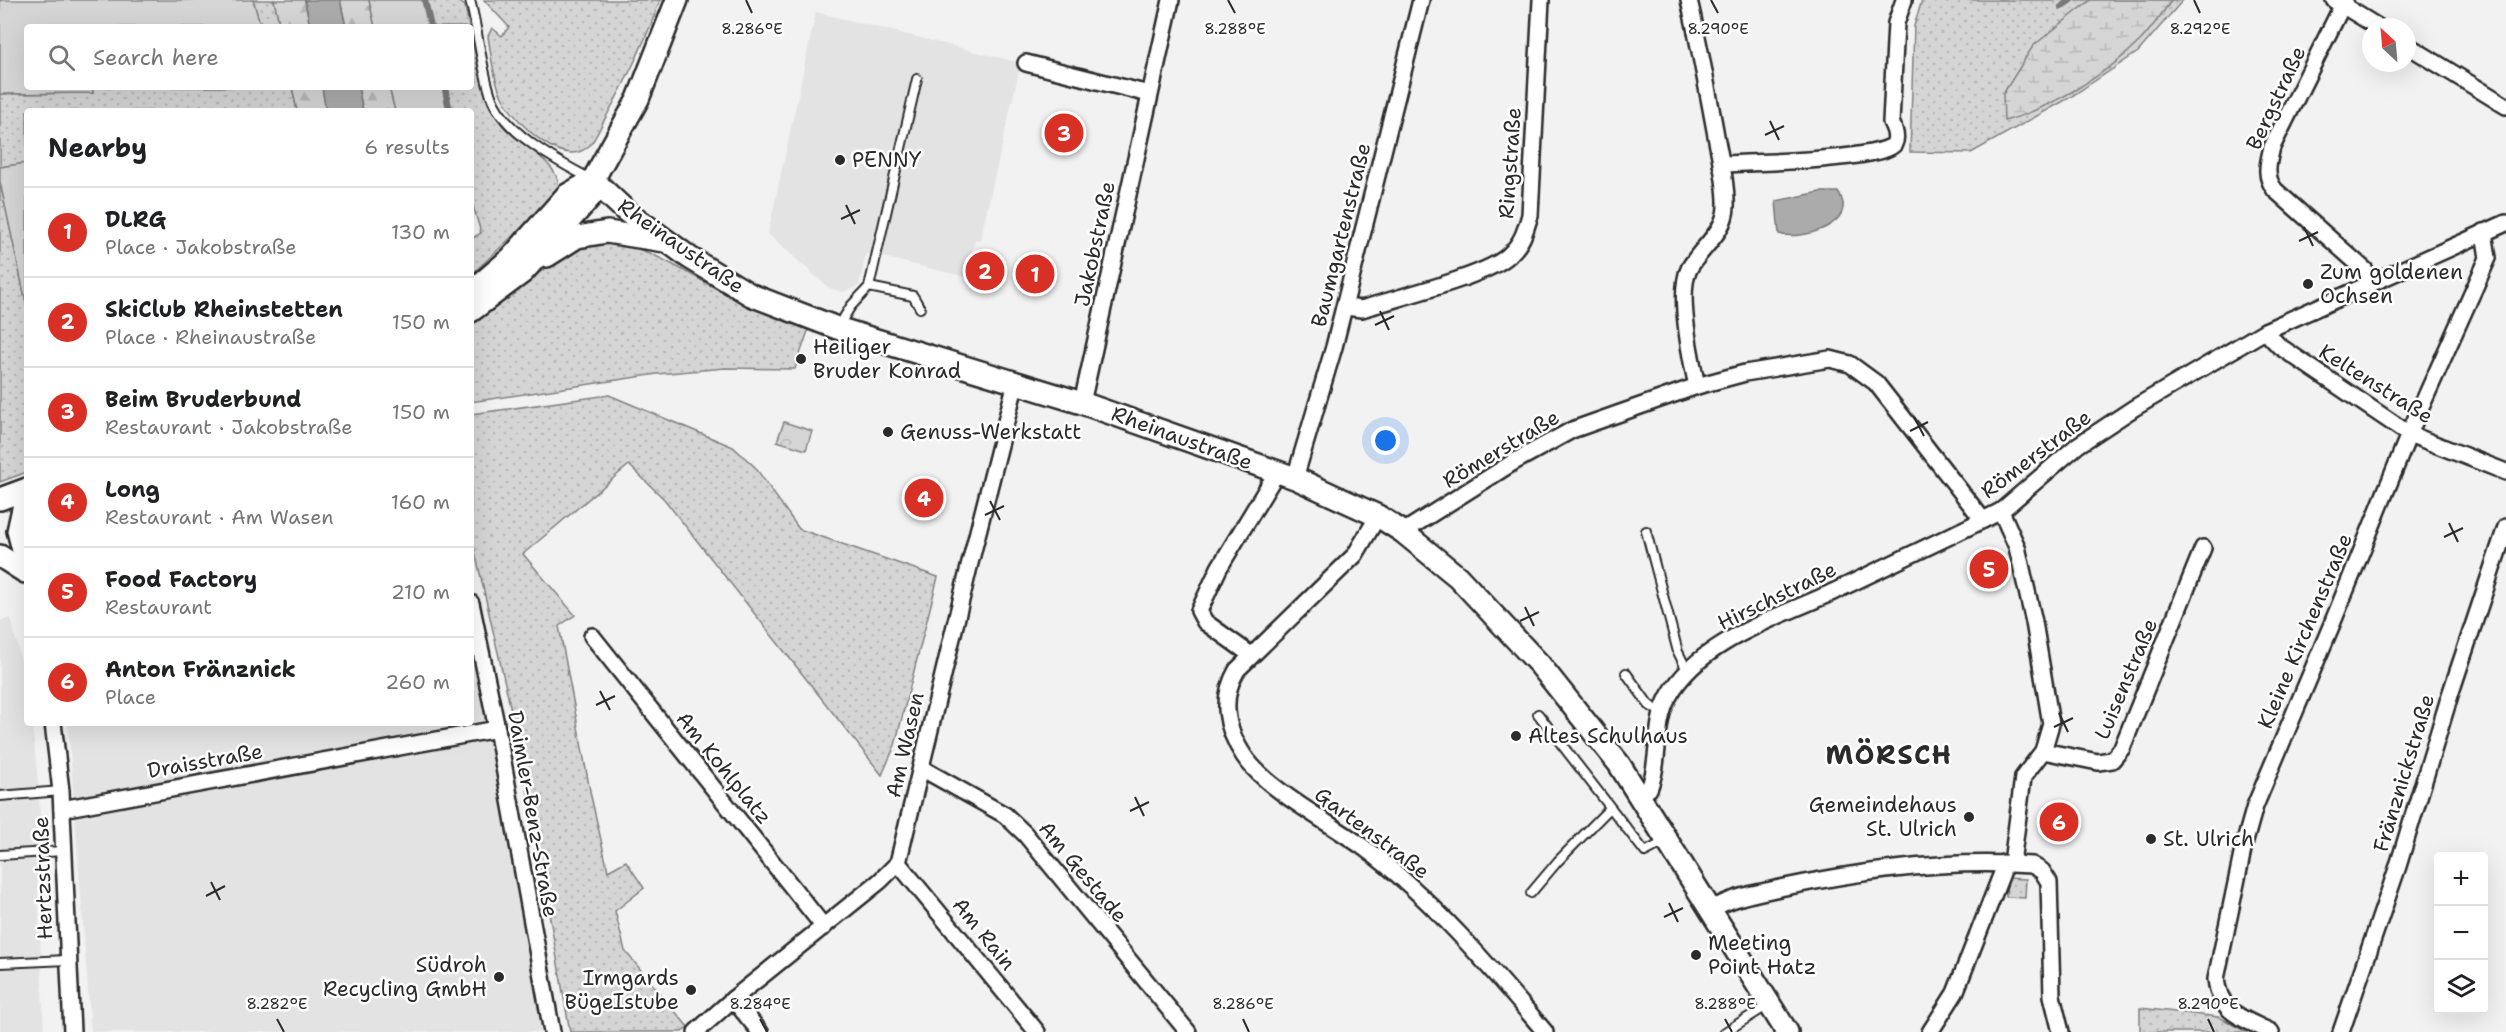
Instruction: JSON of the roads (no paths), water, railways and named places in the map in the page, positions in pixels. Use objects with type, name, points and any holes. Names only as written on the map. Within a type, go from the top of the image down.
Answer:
[{"type":"street","points":[[526,269],[593,194],[593,180],[638,99],[677,0]]},
{"type":"street","name":"Jakobstraße","points":[[1082,403],[1171,0]]},
{"type":"street","name":"Baumgartenstraße","points":[[1286,475],[1345,306],[1421,0]]},
{"type":"street","name":"Ringstraße","points":[[1345,306],[1362,309],[1489,269],[1508,257],[1524,238],[1530,215],[1541,0]]},
{"type":"street","points":[[1689,0],[1726,196],[1724,220],[1716,235],[1688,271],[1685,282],[1689,350],[1697,386]]},
{"type":"street","points":[[1721,164],[1830,159],[1885,151],[1894,144],[1896,135],[1891,122],[1896,23],[1904,0]]},
{"type":"street","points":[[2341,2],[2365,18]]},
{"type":"street","name":"Bergstraße","points":[[2341,2],[2272,147],[2267,170],[2268,181],[2275,190],[2365,270],[2372,282]]},
{"type":"street","points":[[2416,51],[2506,106]]},
{"type":"street","points":[[1026,63],[1149,94]]},
{"type":"street","points":[[474,289],[511,258],[567,195],[593,180]]},
{"type":"street","name":"Rheinaustraße","points":[[593,180],[626,211],[668,242],[751,295],[837,328],[1082,403],[1286,475],[1378,516],[1403,532],[1458,577],[1540,665],[1599,736],[1787,1032]]},
{"type":"street","name":"Römerstraße","points":[[1403,532],[1512,464],[1572,430],[1697,386],[1799,362],[1830,359],[1851,364],[1876,383],[1983,520],[2001,511],[2078,445],[2134,408],[2265,332],[2506,223]]},
{"type":"street","points":[[474,309],[526,269],[577,237],[607,232],[668,242]]},
{"type":"street","name":"Kleine Kirchenstraße","points":[[2271,1032],[2228,1011],[2218,990],[2216,979],[2244,845],[2255,806],[2409,434],[2488,258],[2484,232]]},
{"type":"street","name":"Keltenstraße","points":[[2265,332],[2279,346],[2409,434],[2506,472]]},
{"type":"street","name":"Am Wasen","points":[[898,863],[1016,382]]},
{"type":"street","points":[[1251,656],[1205,622],[1199,611],[1219,568],[1286,475]]},
{"type":"street","points":[[0,499],[24,492]]},
{"type":"street","points":[[24,498],[15,531],[24,566]]},
{"type":"street","points":[[1930,1032],[1955,993],[2008,863],[2023,777],[2043,751],[2051,724],[2034,622],[2017,547],[2001,511]]},
{"type":"street","name":"Gartenstraße","points":[[1378,516],[1355,555],[1237,670],[1230,682],[1226,698],[1227,717],[1233,735],[1252,767],[1328,824],[1363,847],[1430,903],[1506,985],[1545,1032]]},
{"type":"street","name":"Hirschstraße","points":[[1638,795],[1649,789],[1654,775],[1662,713],[1668,698],[1687,670],[1740,634],[1983,520]]},
{"type":"street","name":"Fränznickstraße","points":[[2341,1032],[2398,866],[2460,663],[2506,527]]},
{"type":"street","name":"Luisenstraße","points":[[2043,751],[2098,762],[2112,760],[2122,748],[2203,548]]},
{"type":"street","points":[[0,556],[24,573]]},
{"type":"street","name":"Daimler-Benz-Straße","points":[[474,618],[497,729],[552,1032]]},
{"type":"street","name":"Am Kohlplatz","points":[[592,636],[824,927]]},
{"type":"street","name":"Hertzstraße","points":[[53,726],[61,791],[72,1032]]},
{"type":"street","name":"Draisstraße","points":[[62,809],[497,729]]},
{"type":"street","name":"Am Gestade","points":[[921,768],[1005,815],[1025,834],[1188,1032]]},
{"type":"street","points":[[696,1032],[733,999],[880,881],[898,863]]},
{"type":"street","name":"Am Rain","points":[[898,863],[1037,1032]]},
{"type":"street","points":[[1710,910],[1729,899],[1831,877],[1941,864],[2032,864],[2042,871],[2049,882],[2052,996],[2061,1032]]},
{"type":"street","points":[[733,999],[760,1032]]},
{"type":"lane","points":[[470,0],[491,97],[505,120],[558,162],[593,180]]},
{"type":"lane","points":[[837,328],[851,306],[869,287],[917,79]]},
{"type":"lane","points":[[869,287],[913,296],[920,308]]},
{"type":"lane","points":[[1646,531],[1678,652],[1687,670]]},
{"type":"lane","points":[[1626,673],[1649,705],[1662,713]]},
{"type":"lane","points":[[1538,714],[1645,852],[1667,840]]},
{"type":"lane","points":[[0,796],[61,791]]},
{"type":"lane","points":[[1531,893],[1558,861],[1610,808]]},
{"type":"lane","points":[[0,855],[63,851]]},
{"type":"lane","points":[[0,963],[68,960]]},
{"type":"lane","points":[[1725,1032],[1769,1005]]},
{"type":"waterway","points":[[425,0],[430,24]]},
{"type":"waterway","points":[[2061,7],[2071,0]]},
{"type":"waterway","points":[[446,90],[449,108]]},
{"type":"place","name":"Beim Bruderbund","points":[[1064,133]]},
{"type":"place","name":"PENNY","points":[[840,160]]},
{"type":"place","name":"SkiClub Rheinstetten","points":[[985,271]]},
{"type":"place","name":"DLRG","points":[[1035,274]]},
{"type":"place","name":"Zum goldenen Ochsen","points":[[2308,284]]},
{"type":"place","name":"Heiliger Bruder Konrad","points":[[801,359]]},
{"type":"place","name":"Genuss-Werkstatt","points":[[888,432]]},
{"type":"place","name":"Long","points":[[924,498]]},
{"type":"place","name":"Food Factory","points":[[1989,569]]},
{"type":"place","name":"Altes Schulhaus","points":[[1516,736]]},
{"type":"place","name":"Gemeindehaus St. Ulrich","points":[[1969,817]]},
{"type":"place","name":"Anton Fränznick","points":[[2059,822]]},
{"type":"place","name":"St. Ulrich","points":[[2151,839]]},
{"type":"place","name":"Meeting Point Hatz","points":[[1696,955]]},
{"type":"place","name":"Südroh Recycling GmbH","points":[[499,977]]},
{"type":"place","name":"Irmgards BügeIstube","points":[[691,990]]},
{"type":"district","name":"MÖRSCH","points":[[1889,755]]}]
